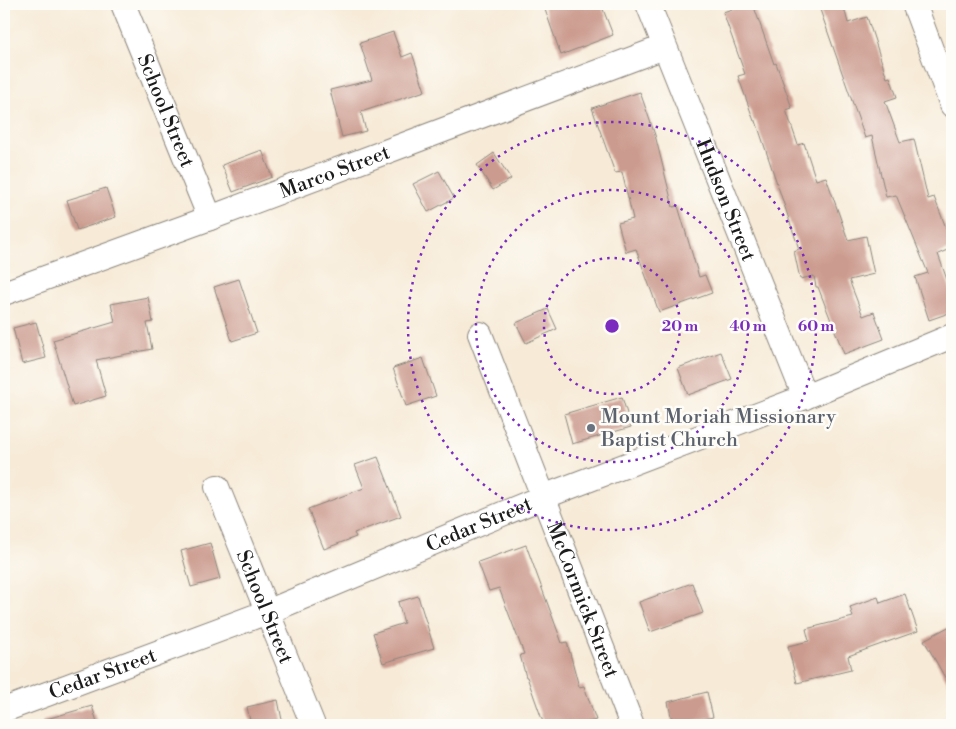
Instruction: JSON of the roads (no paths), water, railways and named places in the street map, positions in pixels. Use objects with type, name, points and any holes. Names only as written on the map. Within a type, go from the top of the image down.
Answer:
[{"type":"street","name":"School Street","points":[[123,4],[210,218]]},
{"type":"street","name":"Hudson Street","points":[[648,4],[805,397]]},
{"type":"street","points":[[914,4],[952,105]]},
{"type":"street","name":"Marco Street","points":[[4,293],[210,218],[664,47]]},
{"type":"street","name":"McCormick Street","points":[[480,334],[542,498],[632,725]]},
{"type":"street","name":"Cedar Street","points":[[4,710],[267,612],[542,498],[805,397],[952,336]]},
{"type":"street","name":"School Street","points":[[217,487],[314,725]]},
{"type":"place","name":"Mount Moriah Missionary Baptist Church","points":[[591,428]]}]
